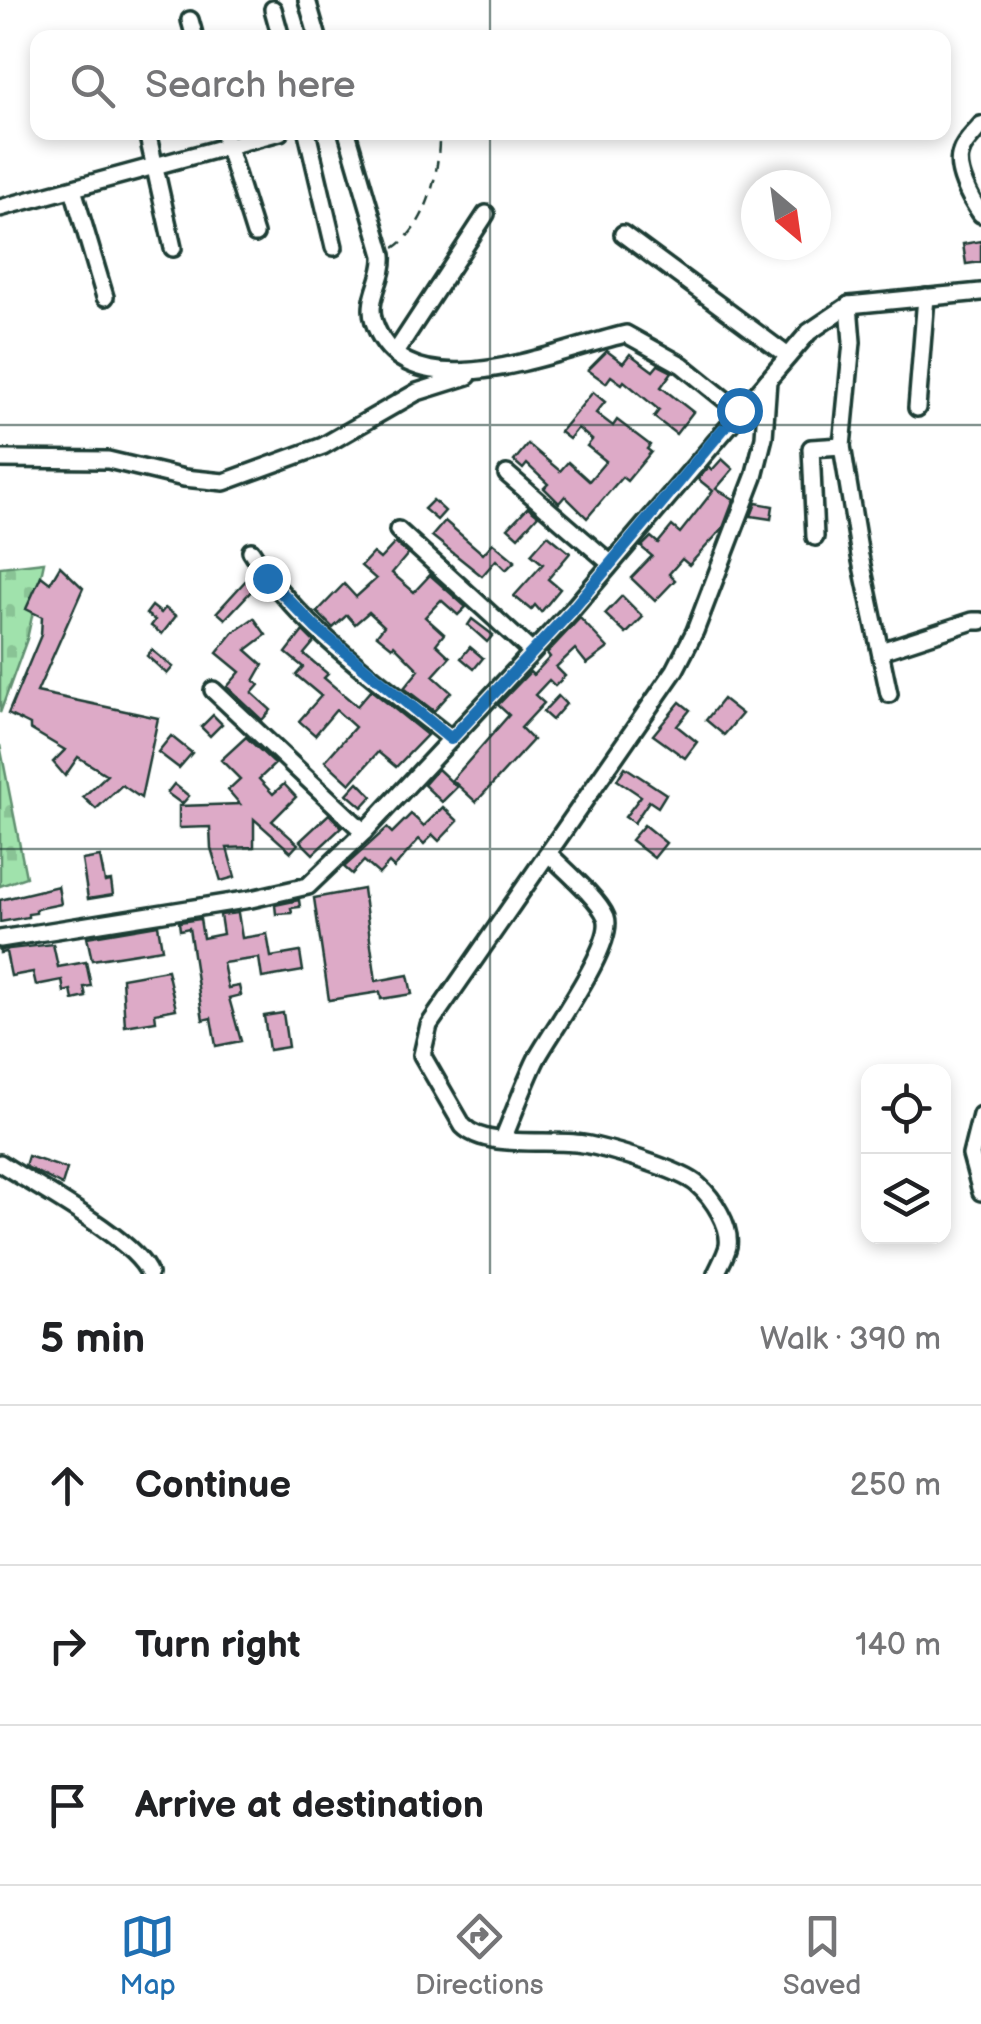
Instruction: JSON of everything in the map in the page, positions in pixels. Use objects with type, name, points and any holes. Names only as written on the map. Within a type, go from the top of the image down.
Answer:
[{"type":"street","points":[[307,0],[316,30]]},
{"type":"street","points":[[273,8],[279,30]]},
{"type":"street","points":[[190,20],[193,30]]},
{"type":"street","points":[[981,126],[958,158],[970,197],[981,214]]},
{"type":"street","points":[[149,140],[173,248]]},
{"type":"street","points":[[0,208],[73,190],[222,140]]},
{"type":"street","points":[[225,140],[255,234]]},
{"type":"street","points":[[308,140],[334,248]]},
{"type":"street","points":[[349,140],[383,255],[384,268],[372,299],[372,318],[379,334],[403,360],[426,369],[490,368],[528,362],[626,334],[682,366],[739,410]]},
{"type":"street","points":[[73,190],[105,297]]},
{"type":"street","points":[[395,353],[486,214]]},
{"type":"street","points":[[623,234],[788,356]]},
{"type":"street","points":[[0,939],[308,886],[364,832],[532,652],[809,332],[850,306],[981,292]]},
{"type":"street","points":[[917,408],[926,296]]},
{"type":"street","points":[[850,306],[852,342],[842,446],[888,694]]},
{"type":"street","points":[[0,459],[108,460],[184,478],[224,482],[323,446],[417,392],[490,368]]},
{"type":"street","points":[[716,1274],[728,1245],[726,1226],[697,1183],[581,1143],[472,1135],[422,1055],[429,1025],[675,670],[696,630],[754,477],[764,437],[768,380]]},
{"type":"street","points":[[815,537],[811,448],[842,446]]},
{"type":"street","points":[[507,474],[610,563]]},
{"type":"street","points":[[398,530],[532,652]]},
{"type":"street","points":[[250,550],[267,578],[316,628],[451,739]]},
{"type":"street","points":[[881,652],[981,621]]},
{"type":"street","points":[[212,690],[364,832]]},
{"type":"street","points":[[504,1139],[536,1061],[607,934],[607,919],[598,906],[550,854]]},
{"type":"street","points":[[981,1115],[971,1155],[981,1192]]},
{"type":"street","points":[[0,1163],[102,1228],[146,1265],[149,1274]]},
{"type":"path","points":[[383,255],[401,243],[411,230],[432,189],[440,140]]},
{"type":"green space","points":[[44,562],[27,639],[0,713],[0,567]]},
{"type":"green space","points":[[0,745],[26,877],[0,886]]},
{"type":"building","points":[[981,241],[981,262],[966,264],[963,244]]},
{"type":"building","points":[[607,351],[623,363],[630,354],[653,371],[658,365],[672,372],[661,387],[693,412],[676,434],[654,417],[659,410],[624,381],[622,384],[611,376],[606,383],[588,370]]},
{"type":"building","points":[[593,392],[605,402],[596,413],[613,426],[617,420],[650,445],[647,449],[651,452],[627,481],[622,477],[587,518],[565,496],[559,503],[544,488],[548,484],[527,464],[523,469],[514,461],[528,444],[560,471],[568,462],[589,481],[606,461],[587,446],[592,440],[578,428],[569,439],[560,432]]},
{"type":"building","points":[[722,459],[733,469],[716,489],[734,499],[723,528],[689,565],[682,559],[669,574],[675,580],[655,601],[631,578],[652,556],[641,547],[651,537],[658,543],[672,526],[680,533],[713,491],[698,479]]},
{"type":"building","points":[[433,500],[445,511],[437,520],[424,509]]},
{"type":"building","points":[[756,503],[773,506],[771,519],[751,516]]},
{"type":"building","points":[[528,507],[538,515],[518,537],[508,528]]},
{"type":"building","points":[[445,521],[483,554],[493,543],[515,561],[506,570],[496,560],[482,576],[432,536]]},
{"type":"building","points":[[548,535],[570,553],[548,579],[560,589],[541,612],[535,605],[531,610],[514,596],[543,564],[531,554]]},
{"type":"building","points":[[395,543],[408,554],[392,573],[414,592],[430,575],[466,607],[458,615],[441,600],[425,617],[444,634],[436,644],[450,657],[433,676],[451,692],[434,711],[404,688],[419,670],[394,645],[377,635],[384,626],[369,612],[355,624],[347,615],[333,628],[317,612],[344,584],[356,597],[376,579],[361,566],[373,553],[380,559]]},
{"type":"building","points":[[60,566],[83,588],[37,692],[158,718],[141,798],[122,785],[96,809],[83,797],[107,775],[78,757],[65,776],[53,762],[65,750],[8,714],[41,635],[42,617],[26,609],[41,576],[50,583]]},
{"type":"building","points":[[248,578],[256,586],[225,619],[217,612]]},
{"type":"building","points":[[622,596],[643,617],[626,634],[605,614]]},
{"type":"building","points":[[152,606],[161,613],[165,608],[176,616],[162,634],[151,626],[155,620],[146,614]]},
{"type":"building","points":[[254,618],[266,635],[246,650],[263,665],[254,681],[259,685],[252,693],[271,710],[262,720],[227,687],[240,672],[217,653],[234,632]]},
{"type":"building","points":[[580,618],[608,648],[587,664],[575,649],[556,667],[565,676],[555,686],[549,680],[535,695],[544,703],[521,728],[533,740],[476,802],[452,780],[509,715],[498,705],[550,657],[547,653]]},
{"type":"building","points":[[472,619],[493,635],[487,642],[468,625]]},
{"type":"building","points":[[303,631],[314,642],[304,654],[328,674],[324,678],[357,706],[371,690],[427,735],[396,767],[378,752],[350,784],[325,761],[355,727],[336,710],[315,735],[299,721],[321,696],[296,675],[303,667],[286,653]]},
{"type":"building","points":[[470,647],[483,658],[474,669],[461,658]]},
{"type":"building","points":[[152,650],[173,667],[167,674],[147,656]]},
{"type":"building","points":[[558,696],[566,704],[552,720],[543,712]]},
{"type":"building","points":[[723,699],[742,714],[724,735],[706,720]]},
{"type":"building","points":[[680,702],[690,710],[677,726],[697,742],[685,758],[653,735]]},
{"type":"building","points":[[213,715],[222,724],[210,736],[201,727]]},
{"type":"building","points":[[171,736],[192,753],[179,768],[158,752]]},
{"type":"building","points":[[246,737],[275,764],[259,779],[273,794],[284,784],[296,797],[272,821],[298,844],[291,852],[254,819],[254,847],[227,848],[235,877],[221,881],[211,848],[210,827],[179,828],[179,806],[240,804],[228,790],[240,779],[221,760]]},
{"type":"building","points":[[625,767],[666,794],[658,807],[649,801],[634,823],[625,817],[641,796],[617,780]]},
{"type":"building","points":[[438,769],[457,787],[442,802],[424,785]]},
{"type":"building","points":[[358,782],[372,796],[362,807],[347,794]]},
{"type":"building","points":[[174,784],[189,796],[182,804],[167,793]]},
{"type":"building","points":[[443,807],[458,821],[439,841],[433,835],[424,844],[419,839],[394,868],[389,863],[379,874],[364,861],[352,874],[344,867],[387,828],[392,833],[411,814],[424,826]]},
{"type":"building","points":[[329,814],[342,827],[313,854],[300,841]]},
{"type":"building","points":[[644,825],[666,843],[654,858],[631,840]]},
{"type":"building","points":[[100,857],[105,882],[111,881],[113,895],[88,899],[82,860]]},
{"type":"building","points":[[58,886],[61,904],[36,909],[28,917],[0,922],[0,900]]},
{"type":"building","points":[[363,889],[376,981],[408,975],[412,994],[381,999],[380,992],[329,1000],[314,898]]},
{"type":"building","points":[[299,900],[300,907],[291,908],[292,913],[276,914],[275,905]]},
{"type":"building","points":[[238,913],[242,938],[267,934],[271,957],[300,952],[303,971],[262,978],[259,958],[223,963],[228,988],[239,986],[241,995],[229,998],[241,1041],[216,1046],[211,1018],[203,1020],[189,928],[180,930],[179,922],[200,919],[203,938],[223,934],[220,915]]},
{"type":"building","points":[[158,925],[162,949],[92,960],[87,937]]},
{"type":"building","points":[[53,944],[58,967],[86,962],[91,986],[84,987],[86,997],[73,1000],[71,990],[64,992],[62,980],[36,985],[33,972],[11,976],[6,952],[0,953]]},
{"type":"building","points":[[167,970],[176,1009],[155,1013],[156,1021],[125,1026],[122,978]]},
{"type":"building","points":[[283,1013],[288,1047],[269,1050],[264,1016]]},
{"type":"building","points":[[28,1156],[67,1169],[62,1185],[25,1166]]},
{"type":"route","points":[[267,578],[316,628],[451,739],[571,611],[739,410]]}]
